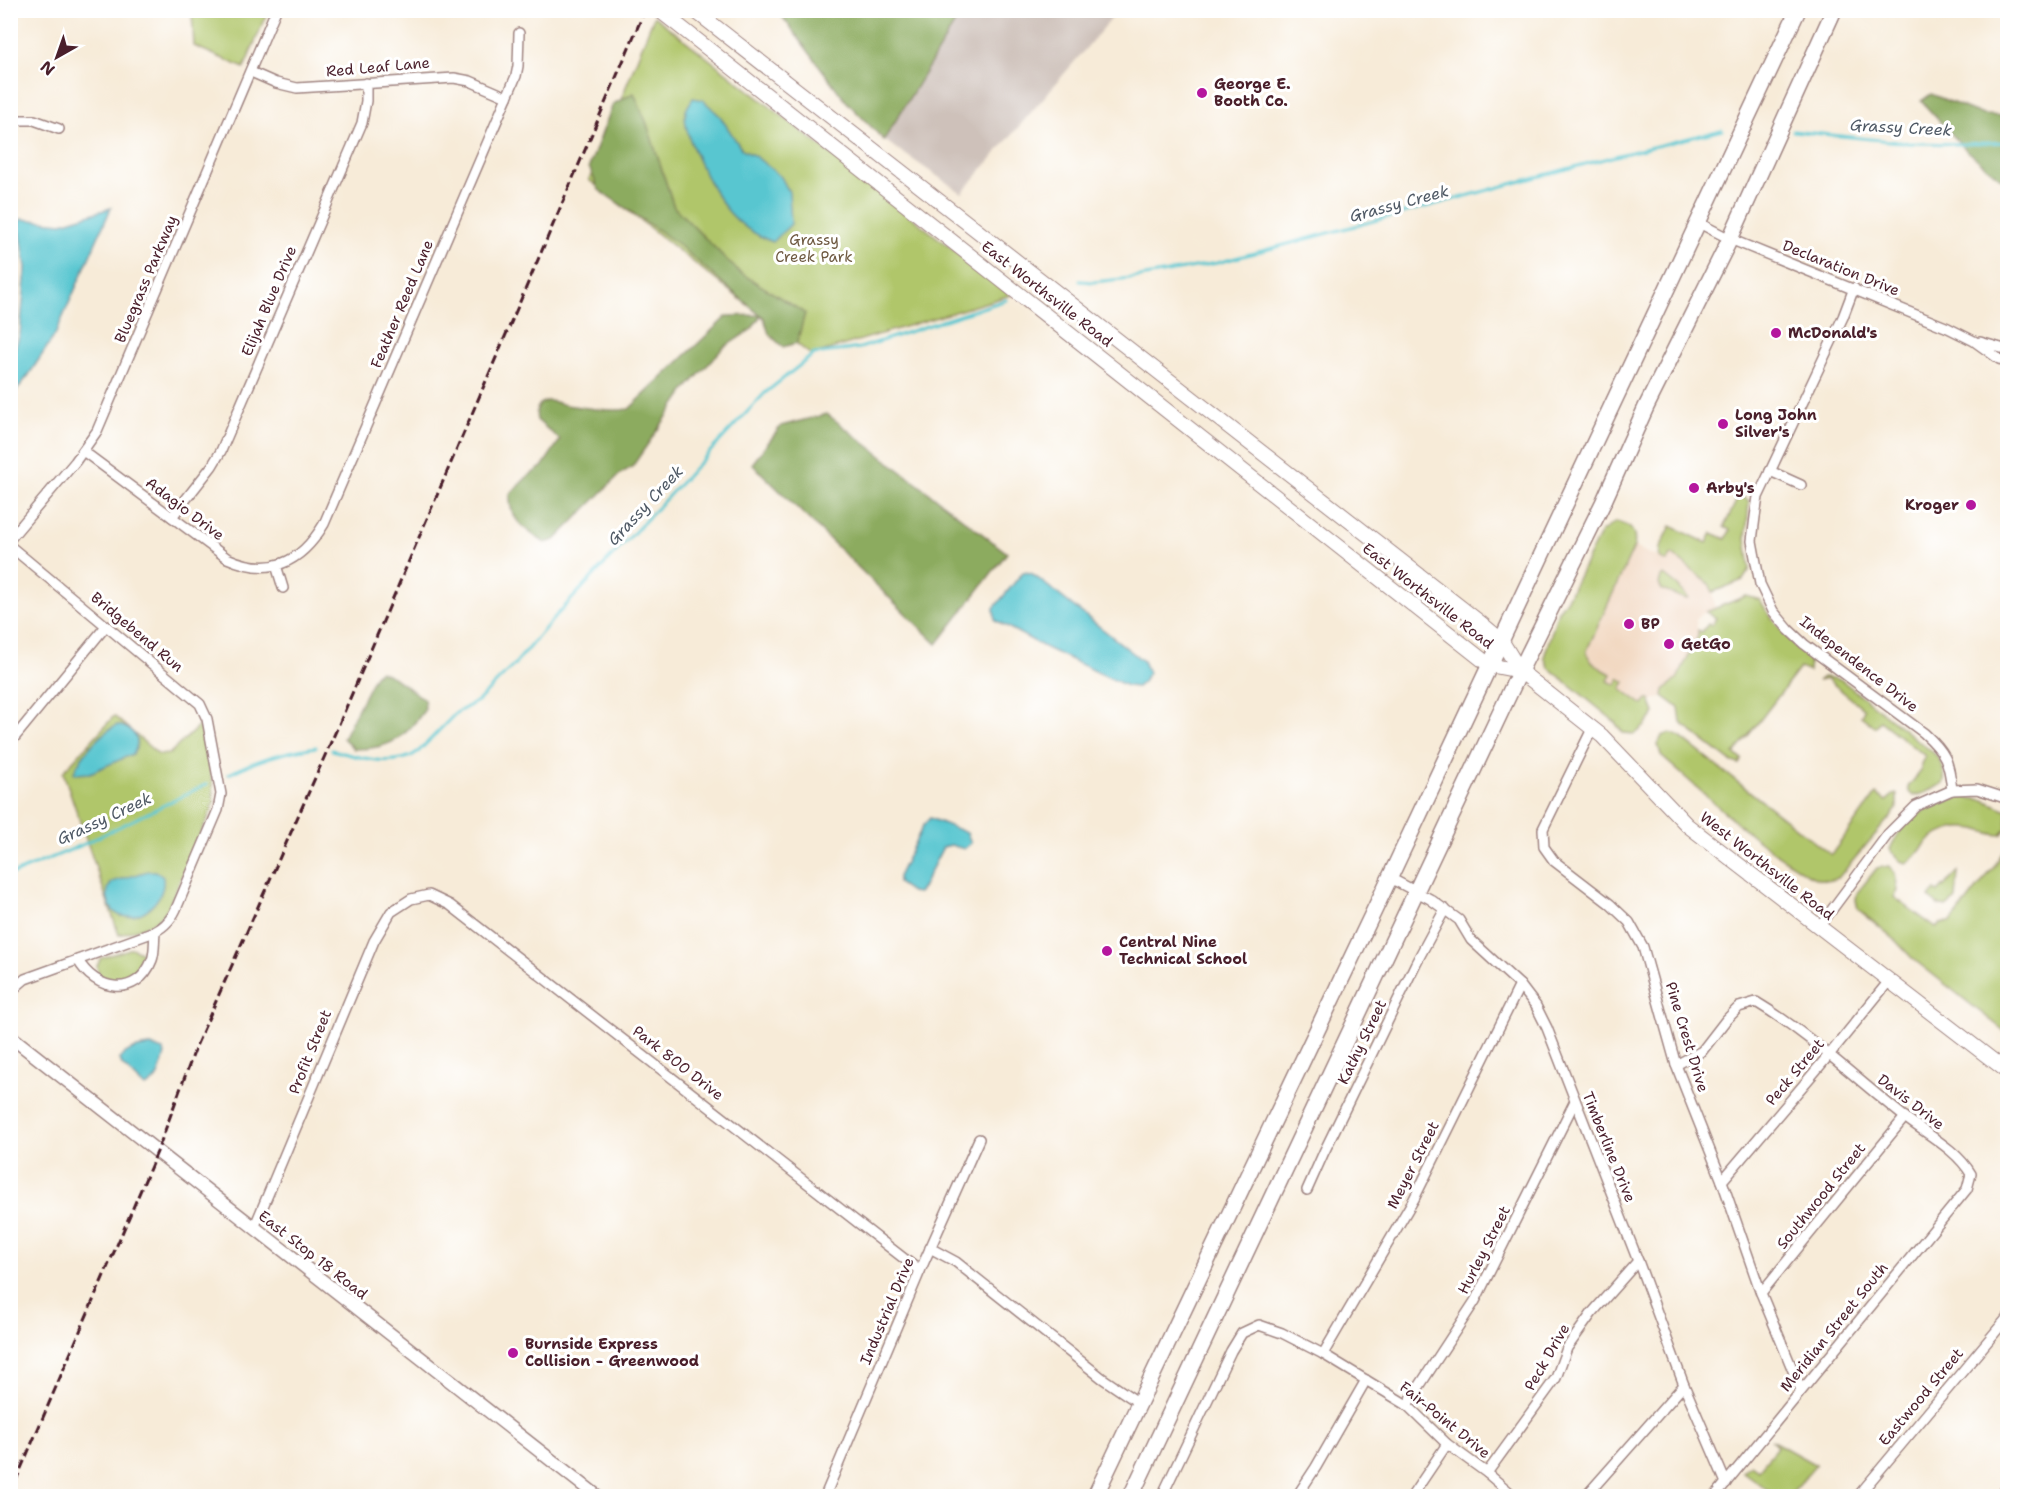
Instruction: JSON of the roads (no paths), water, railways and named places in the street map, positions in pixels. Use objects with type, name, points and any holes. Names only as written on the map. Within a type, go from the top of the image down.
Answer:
[{"type":"main road","name":"East Worthsville Road","points":[[658,10],[1489,665],[1520,671]]},
{"type":"main road","name":"East Worthsville Road","points":[[694,10],[1501,640],[1520,671]]},
{"type":"main road","points":[[1095,1497],[1390,878],[1798,10]]},
{"type":"main road","points":[[1131,1497],[1520,671],[1603,503],[1646,407],[1730,239],[1834,10]]},
{"type":"main road","name":"West Worthsville Road","points":[[1520,671],[1593,727],[1687,825],[2007,1072]]},
{"type":"street","name":"Bluegrass Parkway","points":[[10,539],[83,451],[100,424],[276,10]]},
{"type":"street","name":"Feather Reed Lane","points":[[276,566],[292,559],[307,548],[324,524],[507,97],[518,66],[519,33]]},
{"type":"street","name":"Red Leaf Lane","points":[[251,72],[276,83],[297,88],[441,77],[454,78],[470,81],[507,97]]},
{"type":"street","name":"Elijah Blue Drive","points":[[172,517],[221,451],[362,123],[366,83]]},
{"type":"street","points":[[10,120],[34,120],[59,129]]},
{"type":"street","name":"Declaration Drive","points":[[1697,222],[1730,239],[1854,288],[1974,341],[2007,350]]},
{"type":"street","name":"Independence Drive","points":[[1854,288],[1843,317],[1758,497],[1752,541],[1760,584],[1773,611],[1804,644],[1924,733],[1941,749],[1950,766],[1952,790]]},
{"type":"street","name":"Declaration Drive","points":[[1974,341],[2007,362]]},
{"type":"street","name":"Adagio Drive","points":[[83,451],[226,558],[243,565],[260,568],[276,566]]},
{"type":"street","points":[[1770,471],[1801,485]]},
{"type":"street","name":"Bridgebend Run","points":[[10,546],[200,704],[207,719],[221,794],[218,810],[173,917],[155,932]]},
{"type":"street","points":[[276,566],[283,588]]},
{"type":"street","points":[[10,742],[106,626]]},
{"type":"street","name":"Pine Crest Drive","points":[[1593,727],[1543,829],[1544,847],[1554,861],[1610,904],[1629,922],[1643,947],[1676,1065],[1722,1181],[1761,1293],[1801,1390]]},
{"type":"street","points":[[1819,927],[1888,834],[1916,806],[1952,790],[1977,789],[2007,799]]},
{"type":"street","name":"Timberline Drive","points":[[1390,878],[1446,909],[1459,920],[1471,940],[1520,985],[1536,1006],[1547,1028],[1638,1261],[1684,1385],[1726,1484]]},
{"type":"street","name":"Park 800 Drive","points":[[411,899],[429,895],[450,905],[920,1271]]},
{"type":"street","name":"Profit Street","points":[[254,1228],[374,941],[391,912],[411,899]]},
{"type":"street","name":"Kathy Street","points":[[1307,1190],[1416,963],[1446,909]]},
{"type":"street","points":[[10,992],[25,979],[155,932],[152,960],[143,975],[128,985],[104,986],[89,976],[78,960]]},
{"type":"street","name":"Peck Street","points":[[1722,1181],[1889,981]]},
{"type":"street","name":"Meyer Street","points":[[1323,1354],[1414,1198],[1520,985]]},
{"type":"street","points":[[1676,1065],[1702,1051],[1739,1007],[1756,1002],[1782,1018],[1829,1055]]},
{"type":"street","name":"East Stop 18 Road","points":[[10,1036],[597,1497]]},
{"type":"street","name":"Davis Drive","points":[[1829,1055],[1905,1117],[1964,1161],[1971,1174]]},
{"type":"street","name":"Hurley Street","points":[[1407,1404],[1475,1301],[1575,1101]]},
{"type":"street","name":"Southwood Street","points":[[1761,1293],[1905,1117]]},
{"type":"street","name":"Industrial Drive","points":[[825,1497],[920,1271],[979,1139]]},
{"type":"street","name":"Meridian Street South","points":[[1715,1497],[1967,1190],[1971,1174]]},
{"type":"street","points":[[930,1248],[956,1262],[1102,1378],[1139,1403]]},
{"type":"street","name":"Peck Drive","points":[[1487,1473],[1556,1378],[1567,1348],[1592,1313],[1638,1261]]},
{"type":"street","name":"Eastwood Street","points":[[1858,1497],[2007,1317]]},
{"type":"street","points":[[1162,1497],[1231,1351],[1242,1333],[1259,1325],[1282,1333],[1323,1354]]},
{"type":"street","name":"Fair-Point Drive","points":[[1323,1354],[1407,1404],[1447,1444],[1487,1473],[1514,1497]]},
{"type":"street","points":[[1297,1497],[1366,1380]]},
{"type":"street","points":[[1586,1497],[1684,1385]]},
{"type":"street","points":[[1412,1497],[1447,1444]]},
{"type":"street","points":[[1999,1497],[2007,1486]]},
{"type":"water","points":[[693,98],[703,100],[720,116],[742,150],[755,156],[781,177],[789,192],[791,224],[773,242],[761,237],[734,218],[708,179],[688,134],[686,111]]},
{"type":"water","points":[[111,208],[55,335],[11,397],[11,359],[20,334],[26,268],[19,222],[21,219],[62,223]]},
{"type":"water","points":[[1023,572],[1031,573],[1143,661],[1148,673],[1143,682],[1137,687],[1127,686],[1046,648],[995,620],[994,608]]},
{"type":"water","points":[[117,725],[123,726],[135,735],[137,744],[133,754],[90,773],[75,774],[77,765],[92,745]]},
{"type":"water","points":[[930,818],[967,833],[971,843],[964,849],[951,845],[943,847],[922,888],[918,893],[911,892],[898,883],[898,877],[923,826]]},
{"type":"water","points":[[155,871],[163,877],[158,899],[140,914],[130,917],[121,916],[113,910],[108,900],[108,888],[112,882]]},
{"type":"water","points":[[151,1046],[163,1050],[165,1054],[156,1078],[145,1087],[122,1065],[120,1059],[129,1051]]},
{"type":"waterway","name":"Grassy Creek","points":[[1080,281],[1094,282],[1140,277],[1217,263],[1619,155],[1722,130]]},
{"type":"waterway","name":"Grassy Creek","points":[[1793,131],[1909,143],[2008,142]]},
{"type":"waterway","name":"Grassy Creek","points":[[332,750],[376,760],[400,759],[419,751],[456,713],[478,701],[514,665],[554,618],[765,393],[814,354],[860,348],[1006,300]]},
{"type":"waterway","name":"Grassy Creek","points":[[229,774],[271,757],[316,747]]},
{"type":"waterway","name":"Grassy Creek","points":[[10,875],[80,846],[207,784]]},
{"type":"railway","points":[[10,1494],[157,1152],[197,1044],[339,724],[645,10]]},
{"type":"place","name":"George E. Booth Co.","points":[[1202,93]]},
{"type":"place","name":"McDonald's","points":[[1776,333]]},
{"type":"place","name":"Long John Silver's","points":[[1723,424]]},
{"type":"place","name":"Arby's","points":[[1694,488]]},
{"type":"place","name":"Kroger","points":[[1971,505]]},
{"type":"place","name":"BP","points":[[1629,624]]},
{"type":"place","name":"GetGo","points":[[1669,644]]},
{"type":"place","name":"Central Nine Technical School","points":[[1107,951]]},
{"type":"place","name":"Burnside Express Collision - Greenwood","points":[[513,1353]]},
{"type":"park label","name":"Grassy Creek Park","points":[[814,248]]}]
